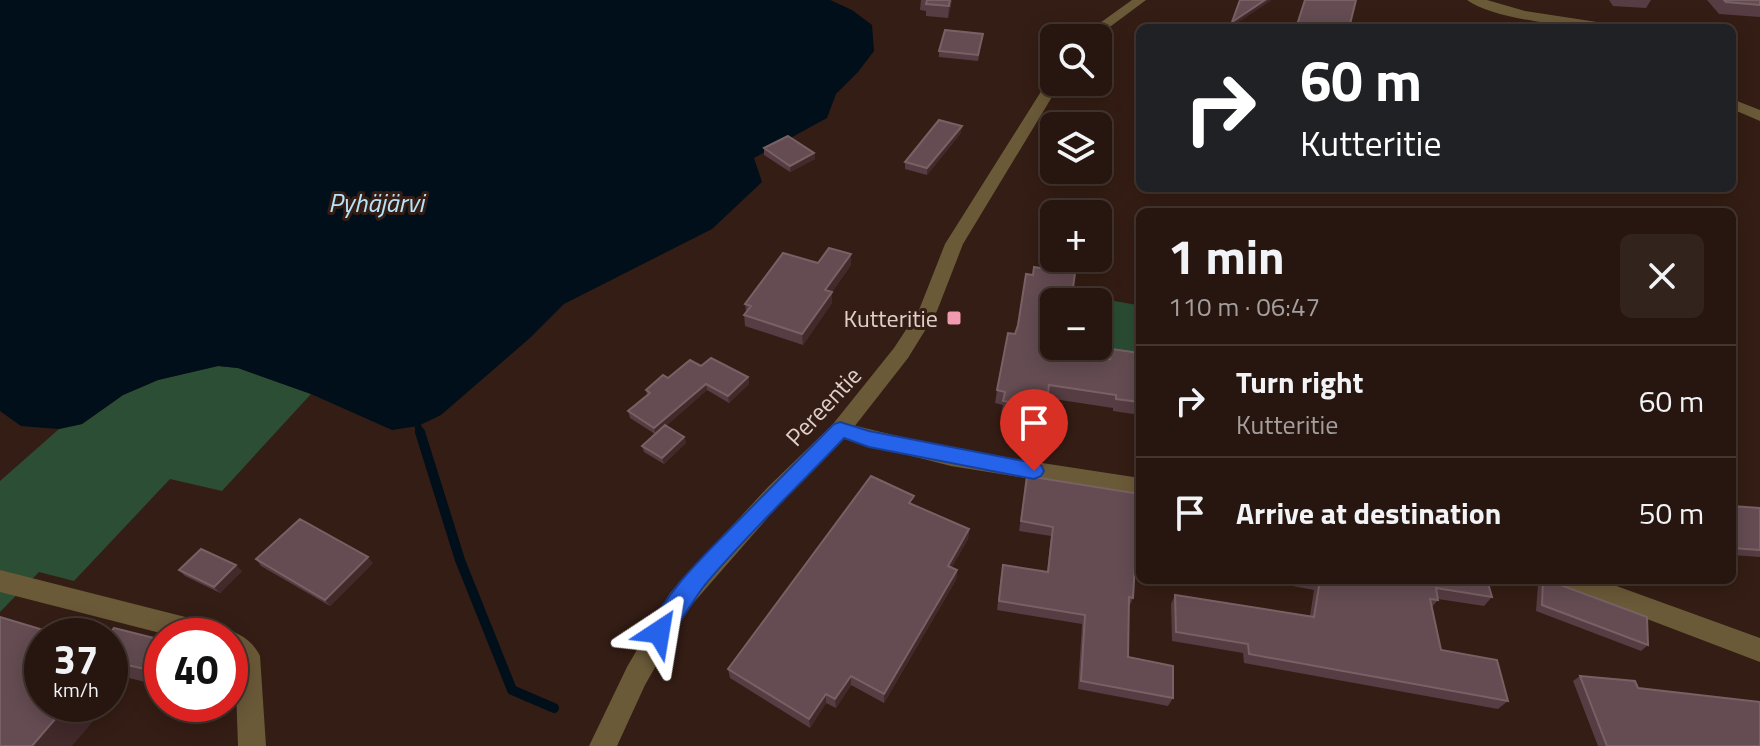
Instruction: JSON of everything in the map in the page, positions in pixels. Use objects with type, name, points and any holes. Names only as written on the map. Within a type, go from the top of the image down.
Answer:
[{"type":"street","points":[[1106,24],[1140,0]]},
{"type":"street","points":[[1473,0],[1524,15],[1584,24]]},
{"type":"street","name":"Pereentie","points":[[603,746],[636,676],[679,601],[776,493],[840,430],[879,384],[921,324],[954,244],[1045,96]]},
{"type":"street","points":[[1736,105],[1760,116]]},
{"type":"street","points":[[840,430],[869,439],[982,462],[1136,486]]},
{"type":"street","points":[[0,581],[146,618]]},
{"type":"street","points":[[1582,584],[1760,650]]},
{"type":"street","points":[[248,674],[252,746]]},
{"type":"green space","points":[[1112,301],[1136,305],[1136,350],[1112,348]]},
{"type":"green space","points":[[218,366],[238,368],[311,394],[222,491],[170,479],[74,581],[39,572],[0,612],[0,481],[59,429],[82,424],[123,395],[158,380]]},
{"type":"water","name":"Pyhäjärvi","points":[[0,0],[830,0],[852,10],[872,25],[874,51],[836,94],[827,118],[754,158],[762,182],[712,229],[564,304],[441,415],[418,426],[392,430],[311,394],[238,368],[218,366],[158,380],[123,395],[82,424],[59,429],[21,426],[0,411]]},
{"type":"building","points":[[927,0],[950,0],[949,6],[926,4]]},
{"type":"building","points":[[1240,0],[1265,0],[1232,22]]},
{"type":"building","points":[[1305,0],[1356,0],[1350,24],[1297,24]]},
{"type":"building","points":[[1724,0],[1760,0],[1760,5],[1726,2]]},
{"type":"building","points":[[945,30],[983,34],[978,55],[939,51]]},
{"type":"building","points":[[939,120],[962,126],[927,168],[905,162]]},
{"type":"building","points":[[788,136],[814,153],[790,166],[764,148]]},
{"type":"building","points":[[829,248],[851,254],[825,290],[832,292],[802,334],[744,315],[751,306],[745,304],[783,253],[818,263]]},
{"type":"building","points":[[1034,267],[1040,268],[1040,272],[1075,273],[1073,288],[1040,288],[1040,360],[1112,360],[1112,349],[1136,352],[1136,402],[1116,399],[1116,395],[1049,385],[1046,408],[1003,401],[1005,392],[997,390],[1008,333],[1015,334],[1018,325],[1026,274],[1033,275]]},
{"type":"building","points":[[711,358],[748,377],[728,396],[706,384],[654,428],[628,411],[650,393],[646,390],[663,375],[668,378],[690,360],[701,366]]},
{"type":"building","points":[[665,425],[684,437],[662,458],[642,446]]},
{"type":"building","points":[[871,476],[914,496],[909,503],[969,529],[948,566],[957,570],[884,694],[851,676],[835,699],[826,694],[809,719],[728,669]]},
{"type":"building","points":[[1027,476],[1136,493],[1136,547],[1133,598],[1129,597],[1128,657],[1173,666],[1173,698],[1081,681],[1085,615],[999,601],[1003,565],[1048,572],[1053,527],[1021,521]]},
{"type":"building","points":[[1736,506],[1760,508],[1760,550],[1736,548]]},
{"type":"building","points":[[300,519],[368,557],[325,600],[256,559]]},
{"type":"building","points":[[201,549],[236,565],[214,587],[179,570]]},
{"type":"building","points":[[1319,584],[1488,584],[1492,597],[1436,588],[1438,600],[1430,599],[1441,650],[1497,660],[1508,701],[1249,654],[1248,644],[1176,632],[1175,595],[1314,617]]},
{"type":"building","points":[[1543,584],[1558,584],[1647,617],[1648,645],[1542,605]]},
{"type":"building","points":[[0,617],[24,624],[24,722],[53,722],[32,746],[0,746]]},
{"type":"building","points":[[128,632],[144,636],[144,669],[128,665]]},
{"type":"building","points":[[1580,676],[1635,681],[1638,688],[1760,702],[1760,746],[1607,746]]},
{"type":"waterway","points":[[418,426],[420,434]]},
{"type":"waterway","points":[[420,432],[460,560],[512,690],[554,708]]},
{"type":"place","name":"Kutteritie","points":[[954,318]]},
{"type":"route","points":[[659,632],[702,572],[840,430],[869,439],[1034,471]]}]
